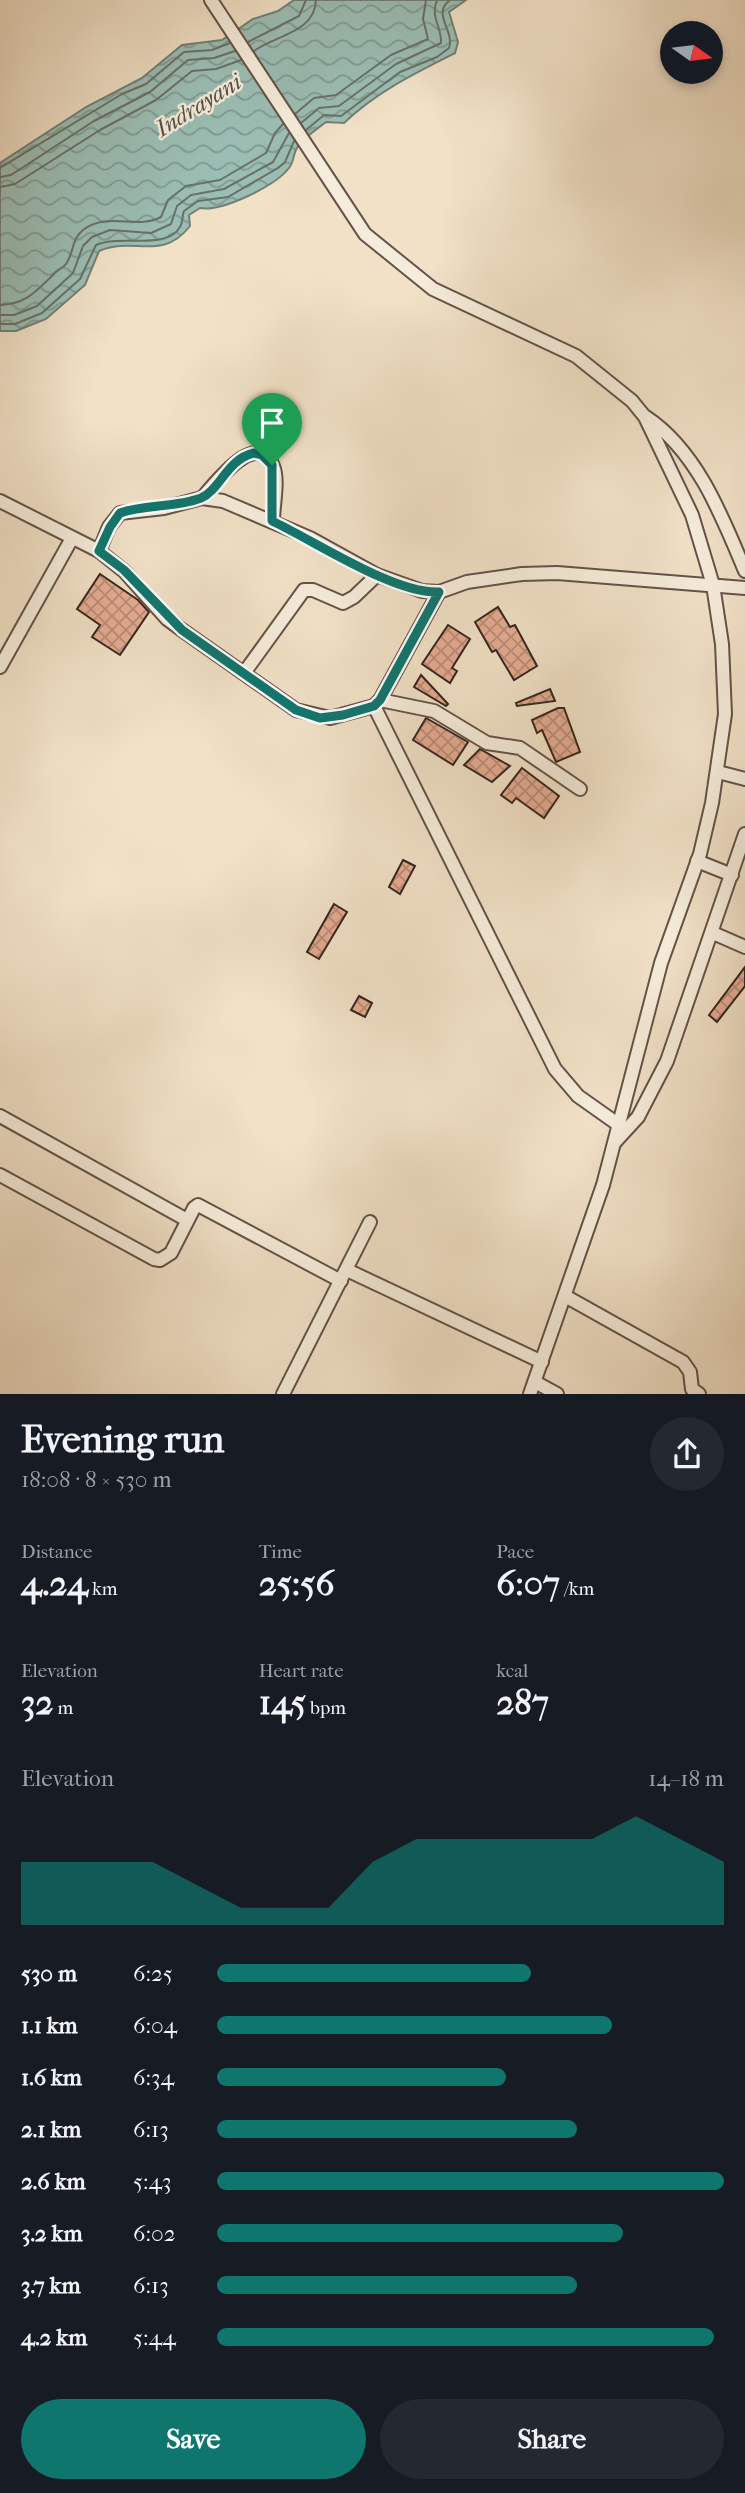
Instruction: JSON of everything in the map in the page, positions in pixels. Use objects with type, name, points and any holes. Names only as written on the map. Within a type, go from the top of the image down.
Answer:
[{"type":"street","points":[[211,0],[365,234],[433,289],[576,356],[608,380],[645,417],[676,441],[727,526],[745,571]]},
{"type":"street","points":[[557,1394],[533,1388],[615,1142],[661,963],[697,861],[718,772],[725,714],[724,681],[712,585],[692,515],[645,417]]},
{"type":"street","points":[[202,498],[242,457],[254,453],[262,455],[272,465],[275,474],[272,521]]},
{"type":"street","points":[[99,551],[120,513],[164,508],[202,498],[223,502],[272,521],[377,575],[422,591],[439,592],[467,582],[557,573],[745,588]]},
{"type":"street","points":[[0,501],[71,540],[99,551],[124,570],[167,618],[296,710],[330,718],[377,703],[434,711],[487,744],[525,750],[580,789]]},
{"type":"street","points":[[0,667],[71,540]]},
{"type":"street","points":[[244,673],[303,590],[313,590],[343,603],[354,597],[377,575]]},
{"type":"street","points":[[377,703],[439,592]]},
{"type":"street","points":[[377,703],[555,1069],[579,1096],[619,1125]]},
{"type":"street","points":[[718,772],[745,779]]},
{"type":"street","points":[[615,1142],[638,1117],[662,1072],[713,933],[745,834]]},
{"type":"street","points":[[697,861],[732,875]]},
{"type":"street","points":[[713,933],[745,947]]},
{"type":"street","points":[[0,1116],[187,1220]]},
{"type":"street","points":[[0,1175],[154,1259],[167,1258],[194,1208],[204,1207],[344,1276],[542,1362]]},
{"type":"street","points":[[283,1394],[370,1222]]},
{"type":"street","points":[[565,1296],[683,1362],[690,1372],[692,1389],[699,1394]]},
{"type":"water","name":"Indrayani","points":[[294,0],[466,0],[449,12],[458,42],[455,53],[383,92],[344,123],[326,122],[300,144],[291,166],[282,175],[260,190],[234,202],[200,208],[189,215],[190,226],[169,243],[158,246],[112,247],[99,251],[85,285],[46,319],[16,331],[0,331],[0,163],[86,107],[142,78],[182,45],[222,40],[253,19],[278,11]]},
{"type":"building","points":[[100,574],[138,600],[149,612],[120,655],[92,637],[100,625],[77,609]]},
{"type":"building","points":[[498,607],[510,627],[515,625],[537,666],[514,680],[496,650],[492,652],[475,622]]},
{"type":"building","points":[[448,625],[470,639],[452,668],[457,671],[450,683],[422,664]]},
{"type":"building","points":[[421,675],[448,704],[446,706],[414,687]]},
{"type":"building","points":[[550,689],[555,701],[517,706],[516,703]]},
{"type":"building","points":[[558,708],[564,708],[580,752],[556,762],[542,730],[537,733],[532,720]]},
{"type":"building","points":[[426,718],[468,742],[453,765],[413,740]]},
{"type":"building","points":[[480,749],[510,766],[492,782],[464,765]]},
{"type":"building","points":[[522,768],[559,796],[544,818],[516,798],[512,803],[501,795]]},
{"type":"building","points":[[403,860],[415,866],[400,894],[389,887]]},
{"type":"building","points":[[334,904],[347,912],[319,959],[307,952]]},
{"type":"building","points":[[745,967],[745,986],[717,1022],[709,1015]]},
{"type":"building","points":[[359,996],[372,1003],[365,1017],[351,1010]]},
{"type":"route","points":[[248,454],[262,455],[272,465],[275,474],[272,521],[310,538],[377,575],[422,591],[439,592],[387,690],[374,706],[330,718],[320,718],[296,710],[167,618],[124,570],[99,551],[114,519],[120,513],[164,508],[202,498],[228,468],[248,454]]}]
